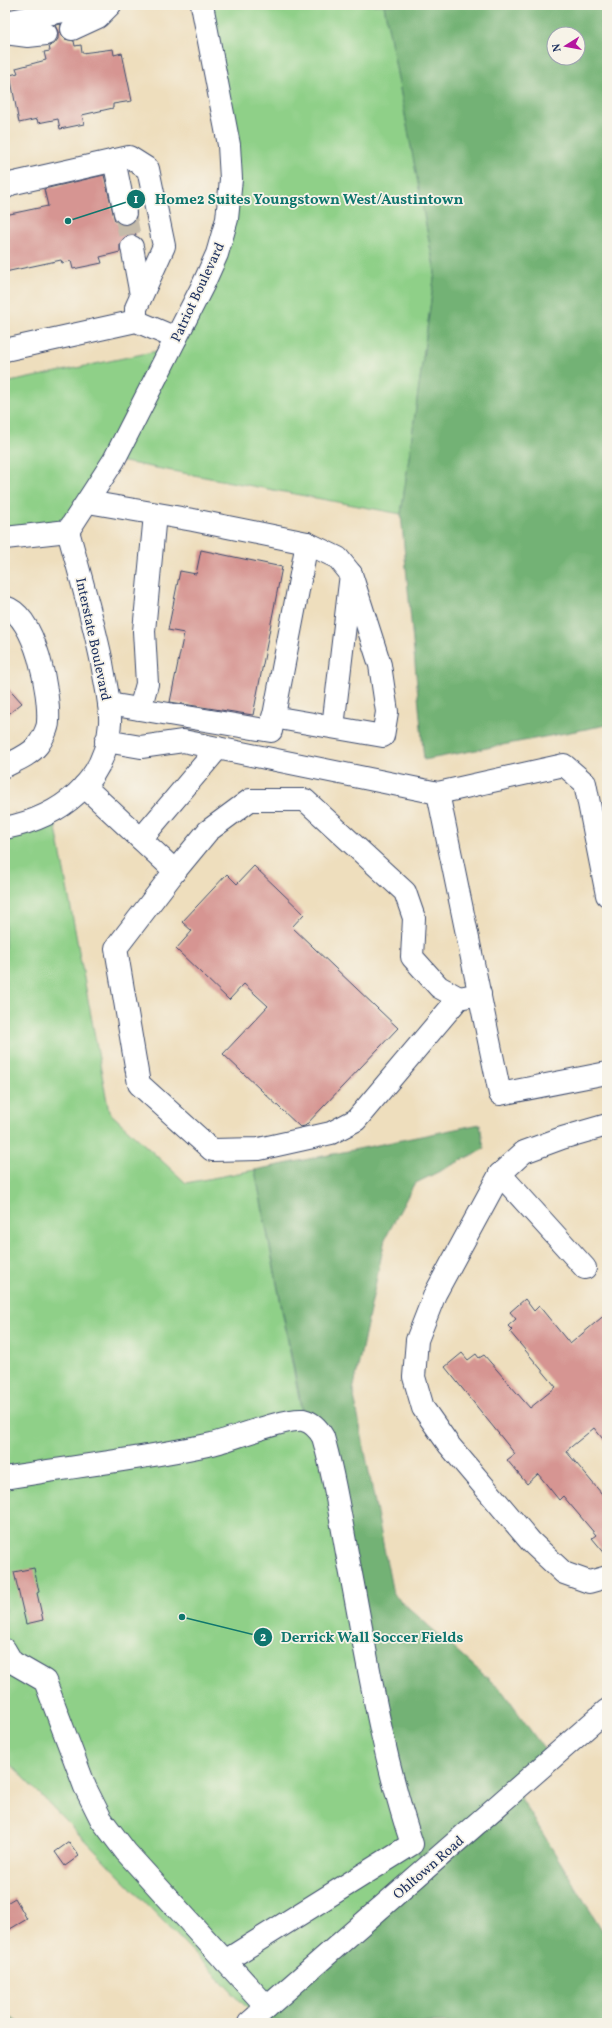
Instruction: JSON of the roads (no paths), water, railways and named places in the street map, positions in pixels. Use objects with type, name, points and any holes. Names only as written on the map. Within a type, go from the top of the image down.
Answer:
[{"type":"street","points":[[5,22],[96,5]]},
{"type":"street","points":[[72,29],[98,17],[110,5]]},
{"type":"street","name":"Patriot Boulevard","points":[[68,531],[114,460],[217,254],[227,219],[230,196],[229,145],[202,5]]},
{"type":"street","points":[[5,33],[28,36],[46,34]]},
{"type":"street","points":[[5,188],[10,184],[129,157],[148,169],[164,246],[136,308],[136,321]]},
{"type":"street","points":[[114,160],[125,213]]},
{"type":"street","points":[[132,247],[141,295]]},
{"type":"street","points":[[5,350],[136,321],[176,338]]},
{"type":"street","points":[[88,502],[193,520],[307,544],[338,558],[351,574],[380,665],[387,712],[383,736],[273,717]]},
{"type":"street","points":[[140,709],[147,684],[144,630],[155,514]]},
{"type":"street","points":[[5,538],[68,531]]},
{"type":"street","name":"Interstate Boulevard","points":[[5,828],[39,819],[57,810],[71,800],[84,786],[98,765],[110,724],[109,704],[94,623],[68,531]]},
{"type":"street","points":[[109,704],[271,731],[307,544]]},
{"type":"street","points":[[333,727],[351,574]]},
{"type":"street","points":[[5,607],[20,617],[30,634],[42,668],[48,702],[48,724],[39,745],[24,757],[5,766]]},
{"type":"street","points":[[106,741],[141,747],[183,740],[438,793],[564,765],[585,783],[607,895]]},
{"type":"street","points":[[141,839],[218,748]]},
{"type":"street","points":[[84,786],[175,871]]},
{"type":"street","points":[[438,793],[469,996],[500,1094],[607,1073]]},
{"type":"street","points":[[250,800],[305,800],[405,892],[414,918],[412,957],[439,987],[469,996],[356,1120],[331,1133],[259,1149],[212,1150],[139,1084],[116,948],[175,871],[208,832],[250,800]]},
{"type":"street","points":[[607,1125],[562,1138],[524,1152],[500,1174],[435,1294],[417,1340],[414,1377],[423,1408],[449,1445],[531,1542],[564,1573],[589,1582],[607,1578]]},
{"type":"street","points":[[500,1174],[585,1268]]},
{"type":"street","points":[[5,1478],[211,1444],[290,1421],[304,1420],[319,1429],[327,1452],[384,1743],[397,1799],[412,1844],[428,1866]]},
{"type":"street","points":[[5,1650],[12,1662],[45,1681],[85,1787],[101,1819],[126,1852],[267,2007]]},
{"type":"street","name":"Ohltown Road","points":[[249,2023],[607,1710]]},
{"type":"street","points":[[225,1961],[412,1844]]},
{"type":"tunnel","points":[[125,213],[132,247]]},
{"type":"place","name":"Home2 Suites Youngstown West/Austintown","points":[[68,221]]},
{"type":"place","name":"Derrick Wall Soccer Fields","points":[[182,1617]]}]
